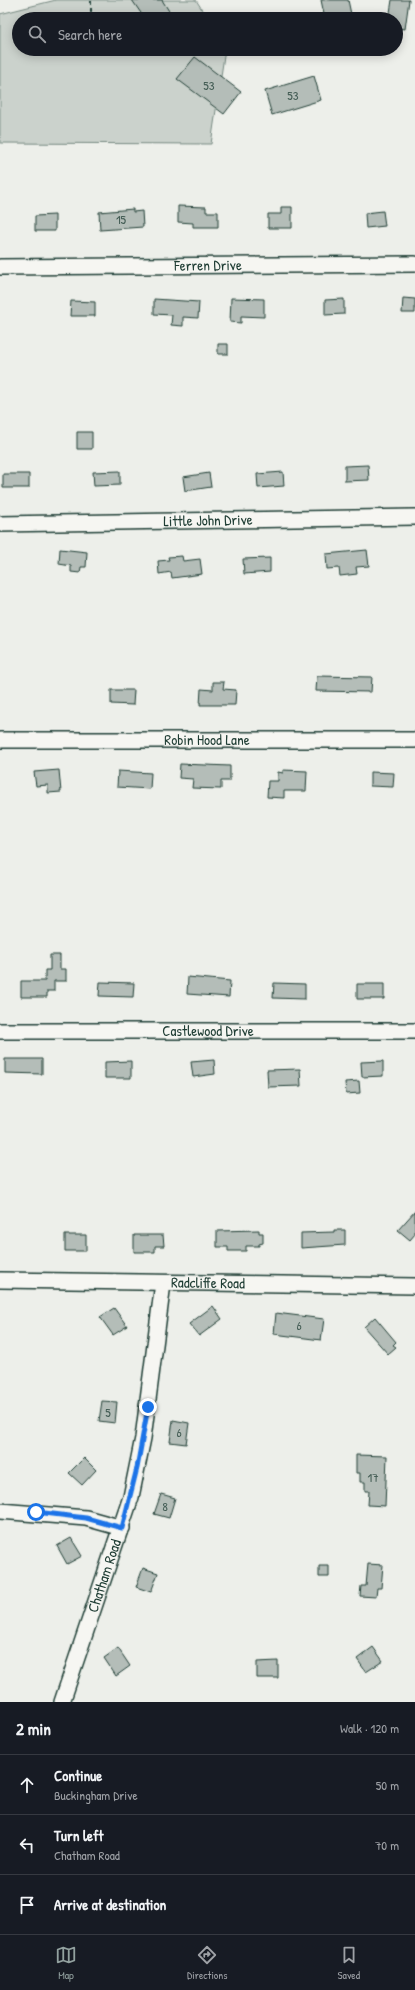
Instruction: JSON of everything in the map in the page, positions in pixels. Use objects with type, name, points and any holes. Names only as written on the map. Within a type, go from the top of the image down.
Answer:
[{"type":"street","name":"Ferren Drive","points":[[0,267],[415,264]]},
{"type":"street","name":"Little John Drive","points":[[0,524],[415,517]]},
{"type":"street","name":"Robin Hood Lane","points":[[0,740],[415,740]]},
{"type":"street","name":"Castlewood Drive","points":[[0,1031],[415,1031]]},
{"type":"street","name":"Radcliffe Road","points":[[0,1280],[415,1286]]},
{"type":"street","name":"Chatham Road","points":[[62,1702],[131,1498],[143,1438],[163,1283]]},
{"type":"street","points":[[0,1511],[86,1518],[122,1528]]},
{"type":"path","points":[[91,0],[91,12]]},
{"type":"shaded area","points":[[56,0],[196,0],[204,12],[12,12],[12,56],[224,56],[211,144],[0,143],[0,14]]},
{"type":"building","points":[[132,0],[162,0],[170,12],[140,12]]},
{"type":"building","points":[[321,0],[348,0],[351,12],[324,12]]},
{"type":"building","points":[[392,0],[409,0],[405,29],[403,29],[403,12],[390,12]]},
{"type":"building","points":[[195,57],[241,92],[224,114],[177,79]]},
{"type":"building","points":[[314,76],[321,100],[272,115],[265,91]]},
{"type":"building","points":[[178,206],[206,207],[206,212],[218,212],[218,227],[193,227],[193,223],[178,222]]},
{"type":"building","points":[[281,207],[292,207],[292,228],[268,228],[268,214],[281,214]]},
{"type":"building","points":[[133,209],[133,212],[142,211],[143,227],[100,230],[99,212]]},
{"type":"building","points":[[383,211],[385,226],[366,228],[365,213]]},
{"type":"building","points":[[55,215],[55,231],[35,231],[35,216]]},
{"type":"building","points":[[231,298],[264,299],[264,317],[241,316],[241,323],[230,322]]},
{"type":"building","points":[[403,298],[415,299],[415,313],[402,313]]},
{"type":"building","points":[[154,299],[199,302],[198,318],[183,317],[183,326],[171,325],[172,315],[154,314]]},
{"type":"building","points":[[344,299],[344,314],[325,315],[325,300]]},
{"type":"building","points":[[71,301],[95,302],[95,316],[70,316]]},
{"type":"building","points":[[218,344],[228,344],[228,354],[218,354]]},
{"type":"building","points":[[77,432],[92,432],[92,449],[77,449]]},
{"type":"building","points":[[368,465],[369,480],[345,481],[345,466]]},
{"type":"building","points":[[120,471],[120,485],[94,486],[93,472]]},
{"type":"building","points":[[283,472],[284,486],[258,488],[257,474]]},
{"type":"building","points":[[209,473],[211,487],[185,491],[183,477]]},
{"type":"building","points":[[3,474],[29,474],[29,488],[3,488]]},
{"type":"building","points":[[60,549],[87,552],[86,567],[81,567],[80,573],[71,572],[71,566],[59,564]]},
{"type":"building","points":[[367,550],[369,566],[356,567],[357,574],[340,576],[339,568],[327,569],[326,554]]},
{"type":"building","points":[[182,556],[183,561],[200,559],[202,574],[172,578],[171,572],[159,574],[158,561],[169,560],[168,557]]},
{"type":"building","points":[[270,558],[270,572],[244,574],[243,559]]},
{"type":"building","points":[[317,676],[372,677],[371,692],[316,691]]},
{"type":"building","points":[[213,682],[224,682],[223,689],[236,690],[235,705],[200,705],[201,689],[213,690]]},
{"type":"building","points":[[111,690],[134,690],[133,705],[111,704]]},
{"type":"building","points":[[180,764],[230,766],[230,781],[221,781],[221,789],[192,788],[193,779],[179,778]]},
{"type":"building","points":[[59,770],[61,792],[48,793],[48,785],[36,786],[34,772]]},
{"type":"building","points":[[283,770],[307,771],[306,791],[284,791],[284,798],[267,797],[268,781],[278,781],[278,772],[283,773]]},
{"type":"building","points":[[118,771],[151,773],[150,789],[117,787]]},
{"type":"building","points":[[370,772],[394,773],[393,787],[370,786]]},
{"type":"building","points":[[50,955],[60,955],[60,969],[66,969],[66,981],[54,981],[54,991],[47,991],[47,997],[21,997],[21,981],[45,981],[45,970],[50,970]]},
{"type":"building","points":[[188,977],[230,981],[229,997],[187,994]]},
{"type":"building","points":[[100,982],[134,983],[133,997],[99,996]]},
{"type":"building","points":[[274,983],[305,984],[305,999],[273,998]]},
{"type":"building","points":[[357,984],[384,984],[384,999],[357,999]]},
{"type":"building","points":[[5,1059],[42,1059],[42,1074],[5,1073]]},
{"type":"building","points":[[214,1060],[215,1074],[193,1077],[191,1062]]},
{"type":"building","points":[[131,1061],[131,1078],[105,1078],[105,1062]]},
{"type":"building","points":[[383,1061],[383,1076],[362,1077],[361,1062]]},
{"type":"building","points":[[300,1069],[301,1086],[268,1087],[267,1070]]},
{"type":"building","points":[[359,1081],[360,1093],[346,1094],[345,1082]]},
{"type":"building","points":[[415,1211],[415,1234],[410,1240],[398,1230]]},
{"type":"building","points":[[259,1230],[259,1233],[263,1233],[263,1243],[259,1244],[259,1246],[246,1246],[246,1251],[228,1251],[228,1247],[217,1247],[217,1231]]},
{"type":"building","points":[[334,1230],[345,1230],[345,1245],[301,1248],[301,1233],[334,1232]]},
{"type":"building","points":[[65,1235],[86,1235],[86,1251],[65,1251]]},
{"type":"building","points":[[134,1235],[163,1235],[164,1246],[155,1246],[155,1252],[134,1252]]},
{"type":"building","points":[[213,1306],[222,1319],[199,1336],[189,1324]]},
{"type":"building","points":[[114,1308],[127,1326],[113,1335],[100,1317]]},
{"type":"building","points":[[276,1313],[324,1319],[321,1340],[274,1334]]},
{"type":"building","points":[[375,1317],[396,1342],[393,1345],[396,1347],[388,1354],[364,1327]]},
{"type":"building","points":[[102,1401],[117,1402],[115,1423],[99,1421]]},
{"type":"building","points":[[173,1420],[189,1423],[186,1444],[170,1442]]},
{"type":"building","points":[[356,1455],[387,1456],[385,1506],[368,1505],[369,1491],[365,1491],[365,1482],[360,1482],[360,1473],[356,1473]]},
{"type":"building","points":[[84,1458],[96,1470],[82,1485],[69,1473]]},
{"type":"building","points":[[161,1494],[175,1498],[169,1518],[154,1514]]},
{"type":"building","points":[[71,1538],[82,1556],[67,1564],[57,1546]]},
{"type":"building","points":[[368,1564],[383,1565],[381,1588],[377,1588],[376,1597],[360,1596],[361,1586],[366,1586]]},
{"type":"building","points":[[319,1566],[329,1566],[329,1577],[319,1577]]},
{"type":"building","points":[[143,1568],[158,1573],[151,1592],[136,1587]]},
{"type":"building","points":[[373,1647],[383,1661],[366,1672],[357,1659]]},
{"type":"building","points":[[118,1648],[130,1666],[116,1676],[104,1658]]},
{"type":"building","points":[[278,1661],[278,1678],[257,1678],[257,1662]]},
{"type":"route","points":[[36,1512],[86,1518],[122,1528],[131,1498],[148,1407]]}]
